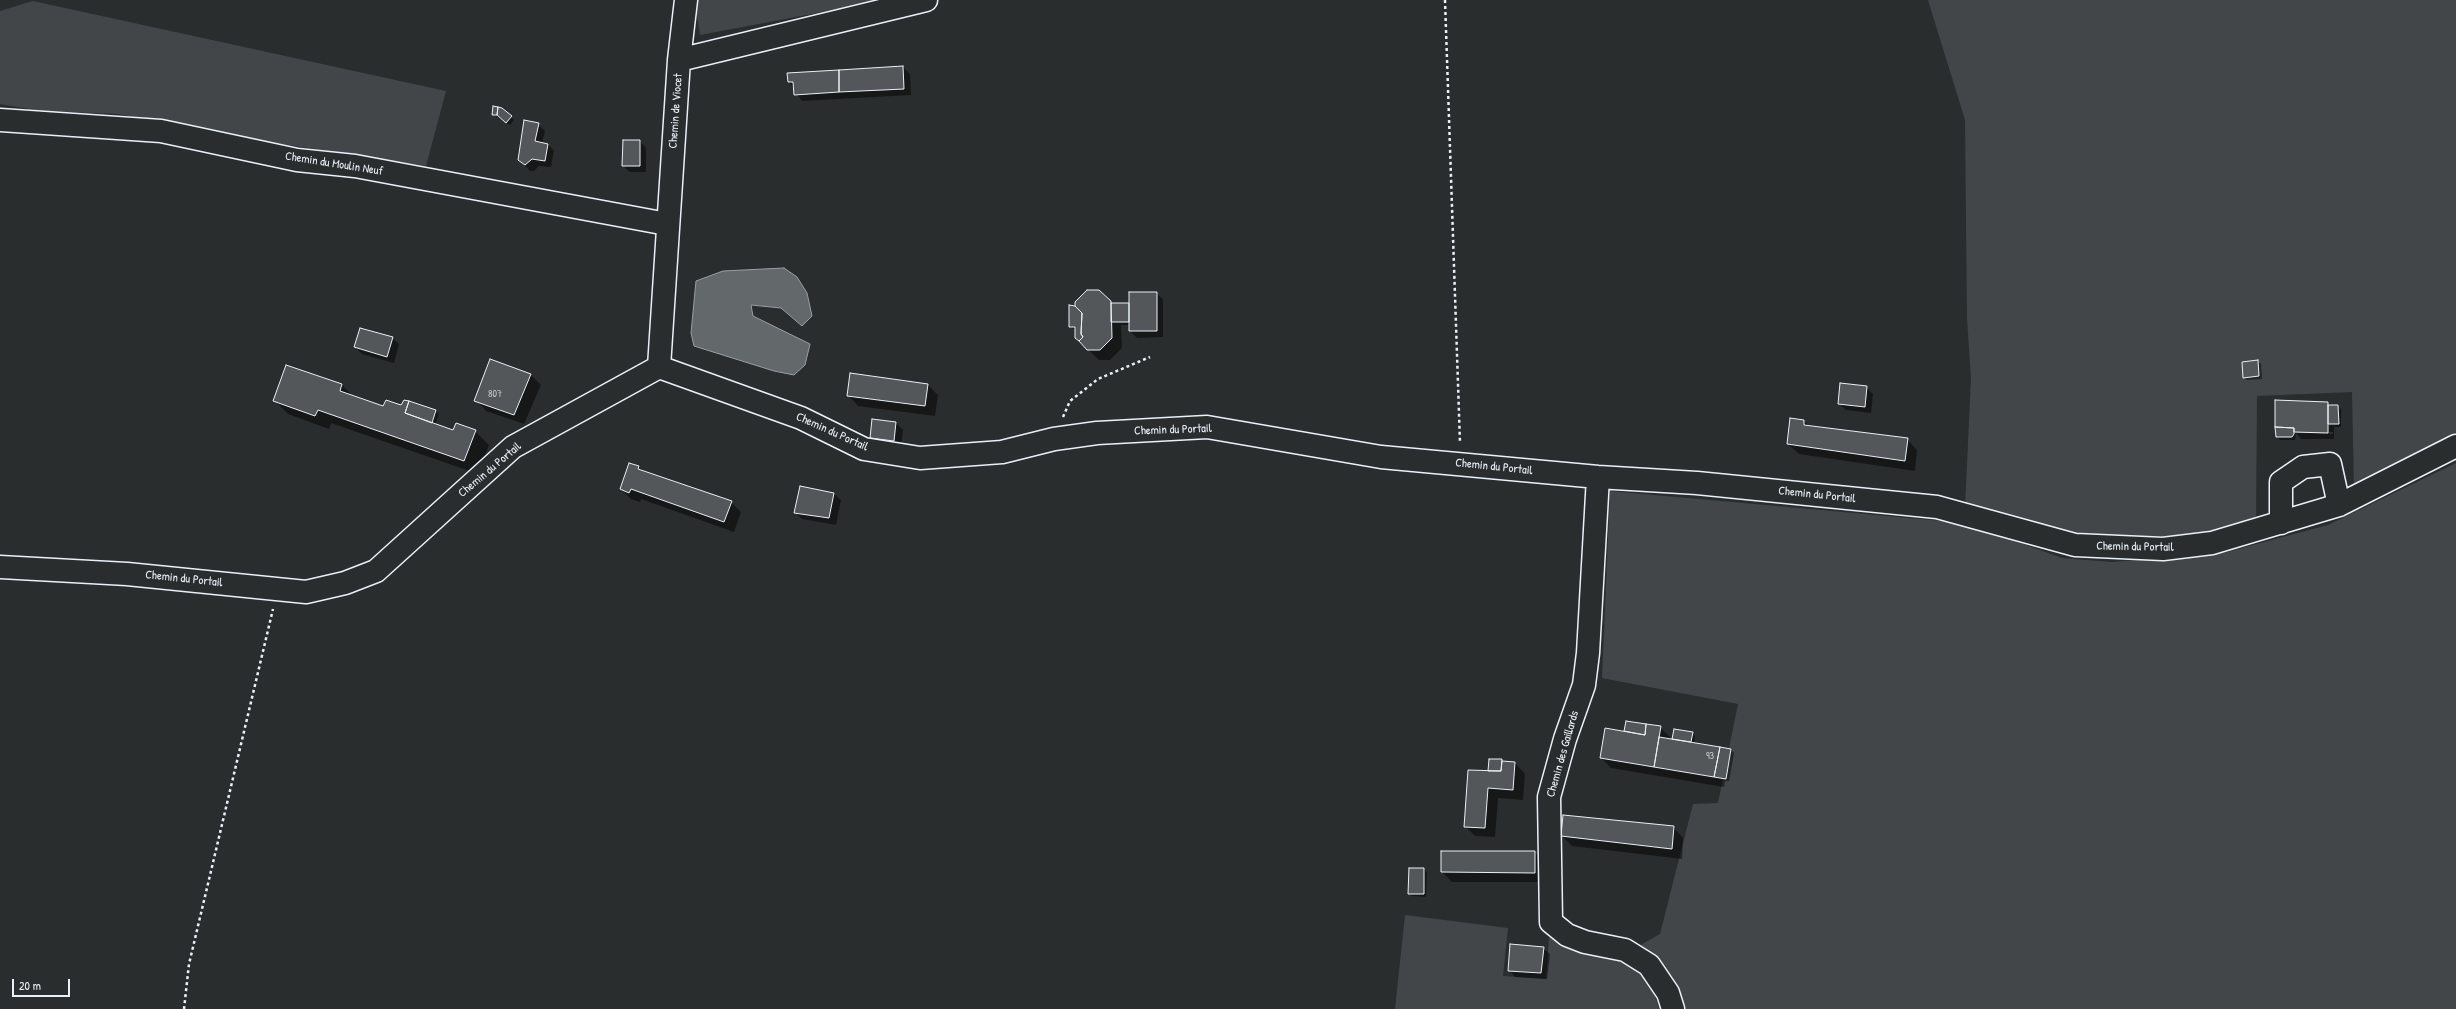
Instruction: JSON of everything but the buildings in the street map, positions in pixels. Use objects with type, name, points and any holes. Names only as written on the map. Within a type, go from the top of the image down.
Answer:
[{"type":"street","points":[[679,60],[686,0]]},
{"type":"street","name":"Chemin de Viocet","points":[[659,367],[667,224],[679,60],[926,0]]},
{"type":"street","name":"Chemin du Moulin Neuf","points":[[0,120],[161,131],[297,160],[355,166],[667,224]]},
{"type":"street","name":"Chemin du Portail","points":[[0,566],[127,574],[306,592],[344,583],[376,571],[513,447],[659,367],[801,418],[864,449],[920,458],[1002,452],[1054,439],[1097,433],[1207,427],[1381,457],[1461,463],[1598,477],[1697,484],[1938,508],[2075,546],[2163,549],[2212,543],[2339,505],[2456,446]]},
{"type":"street","points":[[2280,523],[2281,482],[2303,467],[2330,464],[2339,505]]},
{"type":"street","name":"Chemin des Gaillards","points":[[1598,477],[1588,653],[1584,685],[1565,738],[1549,797],[1552,922],[1567,935],[1585,942],[1625,950],[1649,965],[1668,993],[1673,1009]]},
{"type":"path","points":[[1445,0],[1461,463]]},
{"type":"path","points":[[1054,439],[1070,401],[1098,378],[1150,357]]},
{"type":"path","points":[[184,1009],[189,964],[278,589]]},
{"type":"shaded area","points":[[695,0],[886,0],[700,35]]},
{"type":"shaded area","points":[[1928,0],[2456,0],[2456,436],[2354,489],[2352,392],[2257,396],[2256,522],[2199,539],[2149,540],[2077,535],[1965,508],[1971,378],[1967,318],[1965,120]]},
{"type":"shaded area","points":[[33,1],[446,91],[426,166],[250,139],[118,114],[41,111],[0,104],[0,11]]},
{"type":"shaded area","points":[[784,268],[797,277],[807,293],[812,316],[802,326],[781,308],[751,305],[753,316],[810,344],[805,365],[794,375],[774,371],[694,346],[691,333],[696,281],[723,271]]},
{"type":"shaded area","points":[[2456,463],[2456,1009],[1682,1009],[1637,947],[1660,934],[1693,804],[1718,803],[1738,704],[1602,678],[1610,491],[1965,523],[2062,558],[2112,562],[2223,553],[2328,525]]},
{"type":"shaded area","points":[[1405,915],[1508,928],[1503,976],[1546,979],[1549,937],[1571,947],[1614,957],[1649,977],[1659,1009],[1395,1009]]}]
